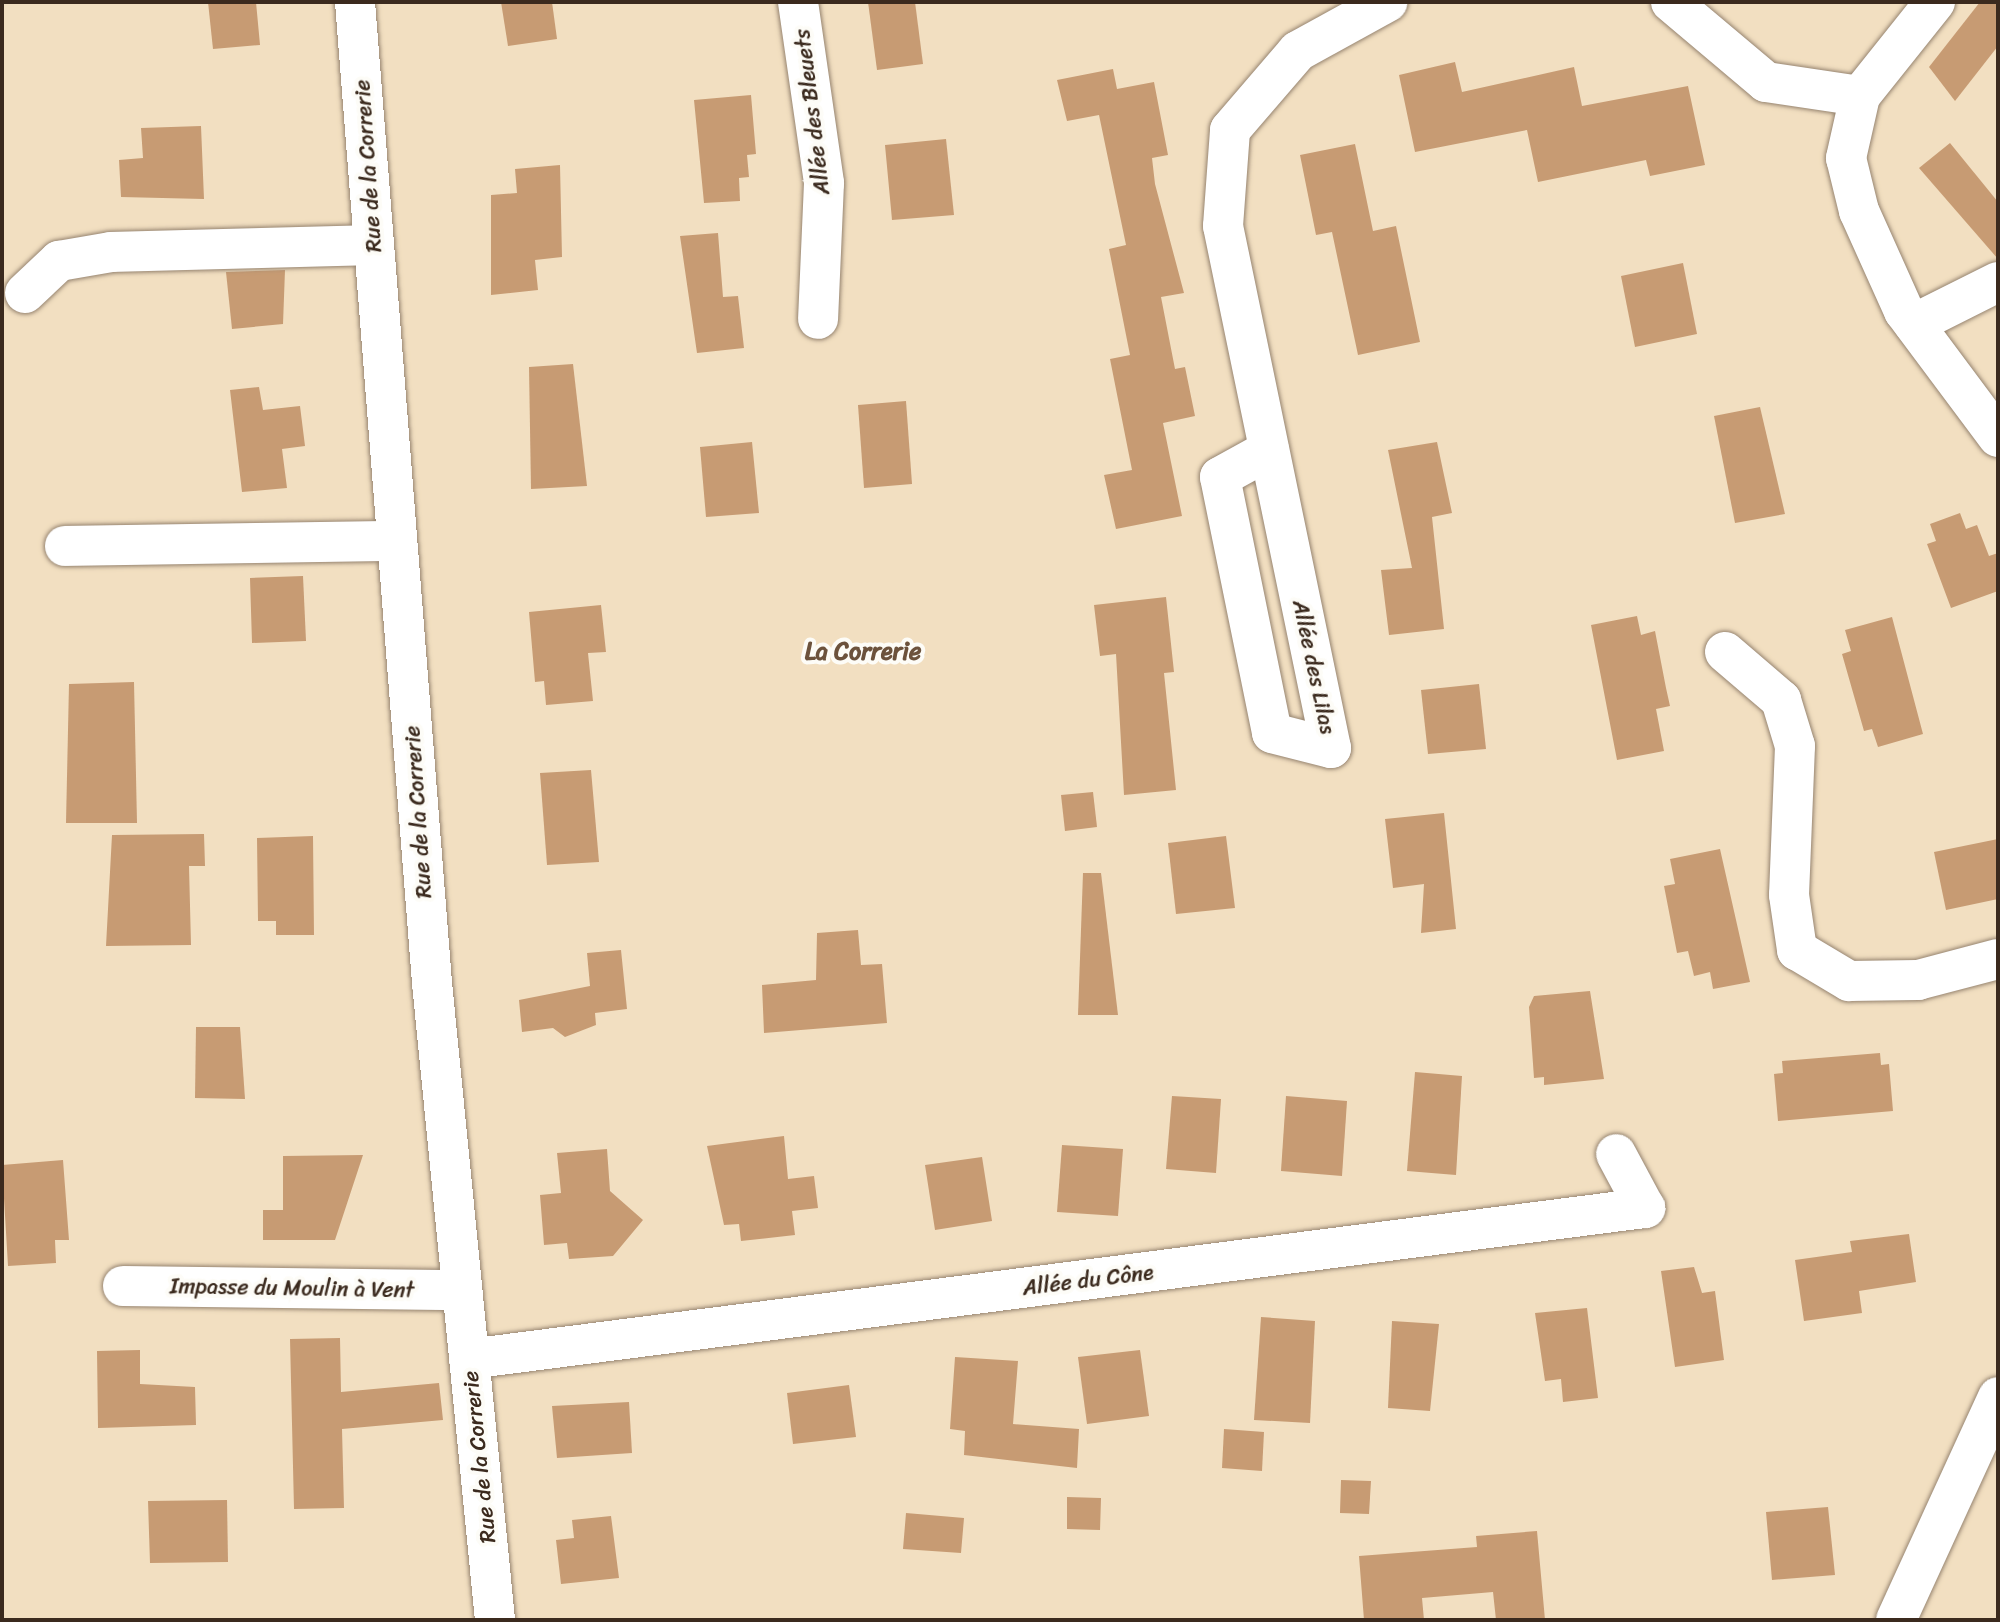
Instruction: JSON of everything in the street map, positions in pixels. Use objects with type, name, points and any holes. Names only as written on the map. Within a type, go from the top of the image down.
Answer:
[{"type":"street","name":"Rue de la Correrie","points":[[355,2],[397,541],[462,1290],[495,1620]]},
{"type":"street","name":"Allée des Bleuets","points":[[798,2],[824,183],[818,319]]},
{"type":"street","name":"Allée des Lilas","points":[[1269,450],[1220,477],[1272,733],[1331,748],[1223,226],[1230,130],[1298,51],[1387,2]]},
{"type":"street","points":[[1671,2],[1766,82],[1860,96]]},
{"type":"street","points":[[1935,2],[1860,96],[1846,158],[1859,211],[1914,324],[1998,437]]},
{"type":"street","points":[[25,293],[59,261],[111,252],[374,245]]},
{"type":"street","points":[[1914,324],[1998,282]]},
{"type":"street","points":[[65,546],[397,541]]},
{"type":"street","points":[[1725,652],[1781,700],[1795,746],[1789,895],[1797,950],[1849,981],[1918,980],[1998,959]]},
{"type":"street","name":"Allée du Cône","points":[[469,1359],[1645,1208],[1616,1154]]},
{"type":"street","name":"Impasse du Moulin à Vent","points":[[123,1286],[462,1290]]},
{"type":"street","points":[[1896,1620],[1998,1397]]},
{"type":"building","points":[[208,2],[256,2],[260,45],[213,49]]},
{"type":"building","points":[[501,2],[552,2],[557,39],[508,46]]},
{"type":"building","points":[[868,2],[915,2],[923,64],[877,70]]},
{"type":"building","points":[[1980,2],[1998,2],[1998,46],[1955,101],[1929,67]]},
{"type":"building","points":[[1455,62],[1462,92],[1574,67],[1582,106],[1688,86],[1705,165],[1650,176],[1646,160],[1538,182],[1527,130],[1415,152],[1399,75]]},
{"type":"building","points":[[1113,69],[1117,89],[1154,82],[1168,155],[1152,158],[1155,184],[1184,293],[1161,297],[1175,369],[1185,367],[1195,416],[1163,423],[1182,516],[1116,529],[1104,475],[1132,470],[1110,359],[1130,355],[1109,249],[1126,245],[1099,115],[1067,121],[1057,80]]},
{"type":"building","points":[[751,95],[756,154],[747,155],[749,177],[739,178],[740,201],[704,203],[694,100]]},
{"type":"building","points":[[201,126],[204,199],[121,197],[119,160],[143,158],[141,128]]},
{"type":"building","points":[[946,139],[954,215],[892,220],[885,145]]},
{"type":"building","points":[[1950,143],[1998,202],[1998,259],[1919,168]]},
{"type":"building","points":[[1355,144],[1373,231],[1396,226],[1420,342],[1358,355],[1332,232],[1316,235],[1300,155]]},
{"type":"building","points":[[560,165],[562,257],[535,260],[538,290],[491,295],[491,195],[517,193],[515,169]]},
{"type":"building","points":[[718,233],[723,297],[738,296],[744,348],[697,353],[680,236]]},
{"type":"building","points":[[1683,263],[1697,334],[1635,347],[1621,276]]},
{"type":"building","points":[[285,270],[283,324],[232,329],[226,272]]},
{"type":"building","points":[[573,364],[587,486],[531,489],[529,367]]},
{"type":"building","points":[[259,387],[263,410],[300,406],[305,446],[282,449],[287,488],[242,492],[230,390]]},
{"type":"building","points":[[906,401],[912,484],[864,488],[858,405]]},
{"type":"building","points":[[1760,407],[1785,514],[1735,523],[1714,416]]},
{"type":"building","points":[[752,442],[759,513],[706,517],[700,447]]},
{"type":"building","points":[[1437,442],[1452,513],[1432,517],[1444,629],[1389,635],[1381,570],[1412,568],[1388,450]]},
{"type":"building","points":[[1960,513],[1966,529],[1977,525],[1989,556],[1998,553],[1998,591],[1951,608],[1927,544],[1936,541],[1930,524]]},
{"type":"building","points":[[303,576],[306,641],[252,643],[250,578]]},
{"type":"building","points":[[1166,597],[1174,672],[1164,673],[1176,790],[1124,795],[1116,654],[1100,656],[1094,605]]},
{"type":"building","points":[[601,605],[606,652],[588,653],[593,701],[546,705],[544,681],[535,682],[529,612]]},
{"type":"building","points":[[1637,616],[1641,635],[1655,631],[1670,706],[1656,709],[1664,751],[1617,760],[1591,625]]},
{"type":"building","points":[[1892,617],[1923,734],[1878,747],[1872,729],[1864,731],[1842,654],[1851,651],[1845,630]]},
{"type":"building","points":[[134,682],[137,823],[66,823],[69,684]]},
{"type":"building","points":[[1479,684],[1486,749],[1428,754],[1421,690]]},
{"type":"building","points":[[591,770],[599,862],[547,865],[540,773]]},
{"type":"building","points":[[1093,792],[1097,827],[1065,831],[1061,795]]},
{"type":"building","points":[[1444,813],[1456,929],[1421,933],[1424,884],[1393,888],[1385,819]]},
{"type":"building","points":[[204,834],[205,866],[189,866],[191,945],[106,946],[112,835]]},
{"type":"building","points":[[313,836],[314,935],[276,935],[276,921],[258,921],[257,838]]},
{"type":"building","points":[[1226,836],[1235,908],[1176,914],[1168,843]]},
{"type":"building","points":[[1998,839],[1998,899],[1946,910],[1934,852]]},
{"type":"building","points":[[1720,849],[1750,982],[1713,989],[1710,972],[1694,976],[1688,951],[1677,953],[1664,886],[1675,884],[1670,859]]},
{"type":"building","points":[[1083,873],[1101,873],[1118,1015],[1078,1015]]},
{"type":"building","points":[[858,930],[861,965],[882,964],[887,1023],[764,1033],[762,985],[816,980],[817,933]]},
{"type":"building","points":[[621,950],[627,1009],[595,1013],[596,1025],[565,1037],[553,1028],[522,1032],[519,1000],[590,986],[587,953]]},
{"type":"building","points":[[1590,991],[1604,1079],[1544,1085],[1544,1077],[1534,1078],[1529,1007],[1534,996]]},
{"type":"building","points":[[196,1027],[240,1027],[245,1099],[195,1098]]},
{"type":"building","points":[[1880,1053],[1881,1065],[1889,1064],[1893,1111],[1778,1121],[1774,1074],[1783,1073],[1782,1061]]},
{"type":"building","points":[[1415,1072],[1462,1076],[1456,1175],[1407,1171]]},
{"type":"building","points":[[1172,1096],[1221,1099],[1216,1173],[1166,1169]]},
{"type":"building","points":[[1286,1096],[1347,1101],[1342,1176],[1281,1171]]},
{"type":"building","points":[[784,1136],[788,1179],[814,1176],[818,1208],[792,1211],[795,1235],[741,1241],[739,1224],[724,1225],[707,1146]]},
{"type":"building","points":[[1062,1145],[1123,1149],[1118,1216],[1057,1212]]},
{"type":"building","points":[[607,1149],[610,1191],[643,1220],[613,1256],[569,1259],[567,1243],[544,1245],[540,1195],[561,1193],[557,1153]]},
{"type":"building","points":[[363,1155],[335,1240],[263,1240],[263,1210],[283,1210],[283,1156]]},
{"type":"building","points":[[982,1157],[992,1221],[935,1230],[925,1165]]},
{"type":"building","points":[[63,1160],[69,1240],[55,1240],[56,1263],[8,1266],[2,1165]]},
{"type":"building","points":[[1909,1234],[1916,1282],[1859,1291],[1862,1313],[1804,1321],[1795,1260],[1852,1252],[1850,1241]]},
{"type":"building","points":[[1694,1267],[1702,1293],[1715,1291],[1724,1360],[1675,1367],[1661,1271]]},
{"type":"building","points":[[1587,1308],[1598,1398],[1563,1402],[1561,1379],[1545,1381],[1535,1313]]},
{"type":"building","points":[[1261,1317],[1315,1321],[1310,1423],[1254,1420]]},
{"type":"building","points":[[1392,1321],[1439,1324],[1430,1411],[1388,1408]]},
{"type":"building","points":[[340,1338],[341,1392],[439,1383],[443,1420],[342,1429],[344,1508],[294,1509],[290,1339]]},
{"type":"building","points":[[140,1350],[140,1384],[195,1387],[196,1425],[98,1428],[97,1351]]},
{"type":"building","points":[[1140,1350],[1149,1416],[1087,1424],[1078,1357]]},
{"type":"building","points":[[955,1357],[1018,1361],[1013,1424],[1079,1429],[1077,1468],[964,1455],[965,1431],[950,1429]]},
{"type":"building","points":[[849,1385],[856,1437],[793,1444],[787,1393]]},
{"type":"building","points":[[629,1402],[632,1453],[557,1458],[552,1406]]},
{"type":"building","points":[[1224,1429],[1264,1432],[1262,1471],[1222,1468]]},
{"type":"building","points":[[1341,1480],[1371,1481],[1369,1514],[1340,1513]]},
{"type":"building","points":[[1067,1497],[1101,1498],[1100,1530],[1067,1529]]},
{"type":"building","points":[[227,1500],[228,1562],[150,1563],[148,1501]]},
{"type":"building","points":[[1828,1507],[1835,1575],[1772,1580],[1766,1512]]},
{"type":"building","points":[[906,1513],[964,1518],[961,1553],[903,1549]]},
{"type":"building","points":[[611,1516],[619,1578],[561,1584],[556,1540],[574,1538],[572,1520]]},
{"type":"building","points":[[1537,1531],[1545,1620],[1496,1620],[1493,1592],[1422,1598],[1424,1620],[1364,1620],[1359,1556],[1477,1547],[1476,1536]]},
{"type":"district","name":"La Correrie","points":[[863,652]]}]
